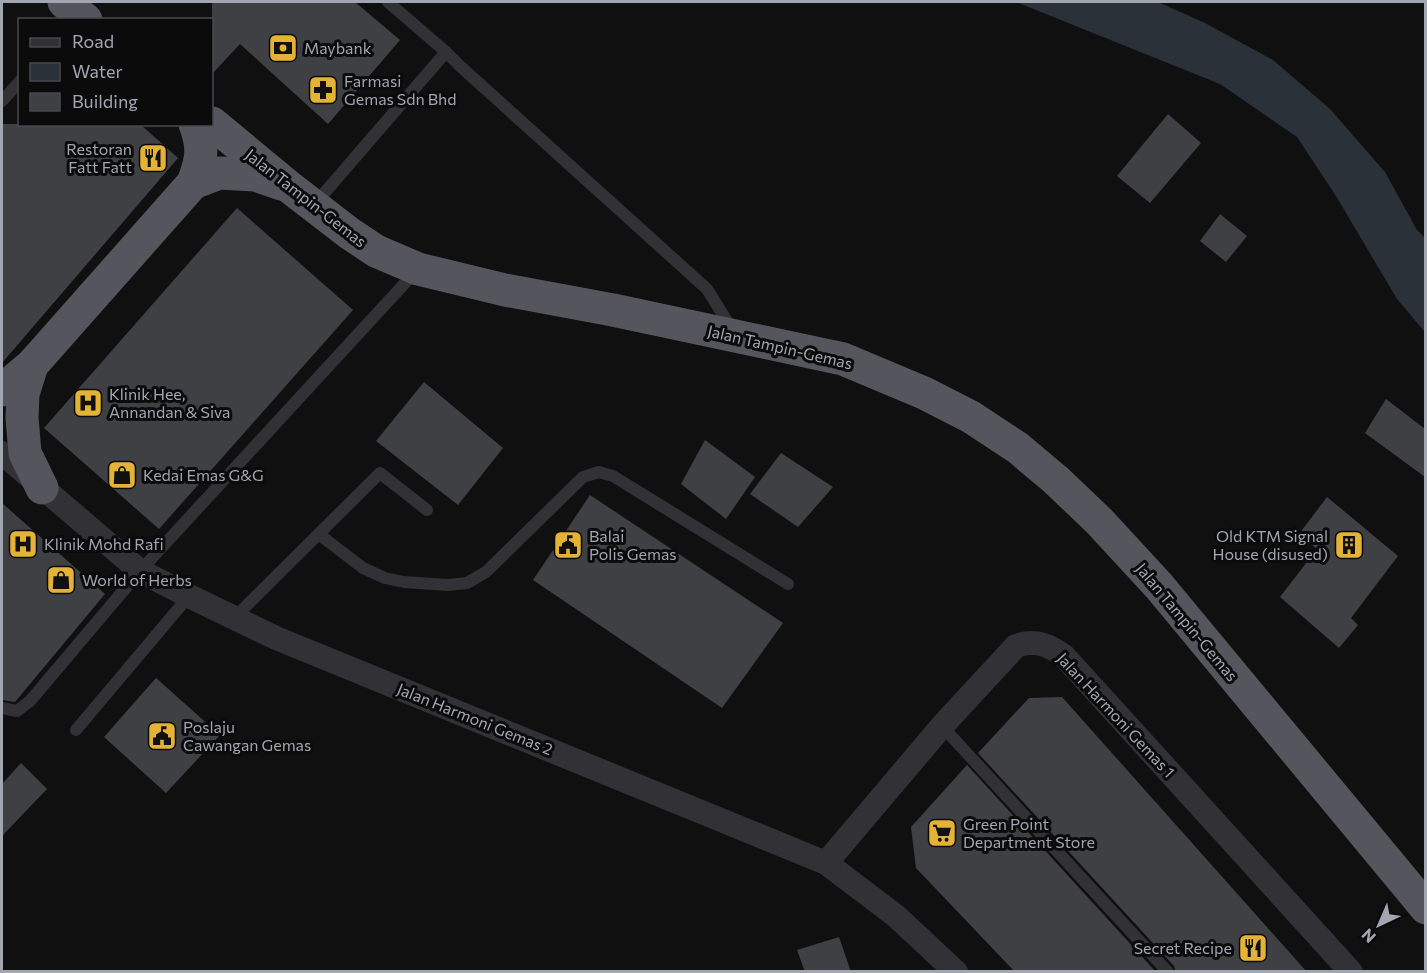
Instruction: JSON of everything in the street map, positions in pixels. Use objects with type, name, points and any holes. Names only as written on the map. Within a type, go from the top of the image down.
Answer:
[{"type":"highway","name":"Jalan Tampin-Gemas","points":[[213,124],[313,206],[376,251],[418,269],[505,290],[843,359],[924,393],[971,417],[1018,448],[1099,521],[1159,586],[1425,908]]},
{"type":"highway","points":[[2,390],[32,365],[193,183],[201,162],[202,142],[196,126]]},
{"type":"highway","points":[[193,183],[219,173],[255,175],[288,186]]},
{"type":"highway","points":[[32,365],[23,394],[22,418],[25,453],[42,488]]},
{"type":"street","name":"Jalan Harmoni Gemas 2","points":[[2,453],[140,571],[276,638],[826,863],[896,916],[956,972]]},
{"type":"street","name":"Jalan Harmoni Gemas 1","points":[[826,863],[942,726],[1016,646],[1026,642],[1039,643],[1052,647],[1064,656],[1351,972]]},
{"type":"lane","points":[[388,2],[446,51],[707,289],[736,336]]},
{"type":"lane","points":[[313,206],[446,51]]},
{"type":"lane","points":[[2,101],[18,83]]},
{"type":"lane","points":[[2,708],[17,711],[30,701],[140,571],[418,269]]},
{"type":"lane","points":[[320,535],[363,568],[385,578],[404,582],[467,584],[486,572],[583,477],[599,472],[613,476],[788,584]]},
{"type":"lane","points":[[235,617],[380,473],[427,510]]},
{"type":"lane","points":[[76,730],[189,596]]},
{"type":"lane","points":[[942,726],[1168,972]]},
{"type":"water","points":[[1016,2],[1158,2],[1205,23],[1273,60],[1330,109],[1385,172],[1417,230],[1425,238],[1425,332],[1397,299],[1336,196],[1297,137],[1220,84]]},
{"type":"building","points":[[212,2],[355,2],[400,40],[328,124],[240,44],[213,73]]},
{"type":"building","points":[[1168,114],[1201,143],[1150,203],[1117,176]]},
{"type":"building","points":[[2,124],[142,126],[178,158],[2,363]]},
{"type":"building","points":[[237,208],[353,310],[159,529],[44,428]]},
{"type":"building","points":[[1220,214],[1247,236],[1226,262],[1200,241]]},
{"type":"building","points":[[424,382],[503,448],[458,505],[376,441]]},
{"type":"building","points":[[1386,399],[1425,429],[1425,477],[1365,433]]},
{"type":"building","points":[[705,440],[755,477],[726,519],[681,484]]},
{"type":"building","points":[[781,453],[833,487],[798,527],[750,494]]},
{"type":"building","points":[[590,495],[783,623],[722,708],[533,580]]},
{"type":"building","points":[[1327,497],[1398,556],[1351,618],[1358,625],[1339,648],[1280,597],[1317,549],[1299,534]]},
{"type":"building","points":[[2,503],[105,594],[15,702],[2,700]]},
{"type":"building","name":"Poslaju Cawangan Gemas","points":[[156,678],[220,735],[166,793],[104,737]]},
{"type":"building","points":[[1062,697],[1307,972],[1176,972],[1174,966],[978,753],[1029,698]]},
{"type":"building","points":[[21,763],[47,789],[2,836],[2,784]]},
{"type":"building","points":[[967,765],[1156,972],[1015,972],[916,868],[911,827]]},
{"type":"building","points":[[839,937],[851,972],[805,972],[797,950]]},
{"type":"place","name":"Maybank","points":[[283,48]]},
{"type":"place","name":"Farmasi Gemas Sdn Bhd","points":[[323,90]]},
{"type":"place","name":"Restoran Fatt Fatt","points":[[153,158]]},
{"type":"place","name":"Klinik Hee, Annandan & Siva","points":[[88,403]]},
{"type":"place","name":"Kedai Emas G&G","points":[[122,475]]},
{"type":"place","name":"Klinik Mohd Rafi","points":[[23,544]]},
{"type":"place","name":"Balai Polis Gemas","points":[[568,545]]},
{"type":"place","name":"Old KTM Signal House (disused)","points":[[1349,545]]},
{"type":"place","name":"World of Herbs","points":[[61,580]]},
{"type":"place","name":"Poslaju Cawangan Gemas","points":[[162,736]]},
{"type":"place","name":"Green Point Department Store","points":[[942,833]]},
{"type":"place","name":"Secret Recipe","points":[[1253,948]]}]
